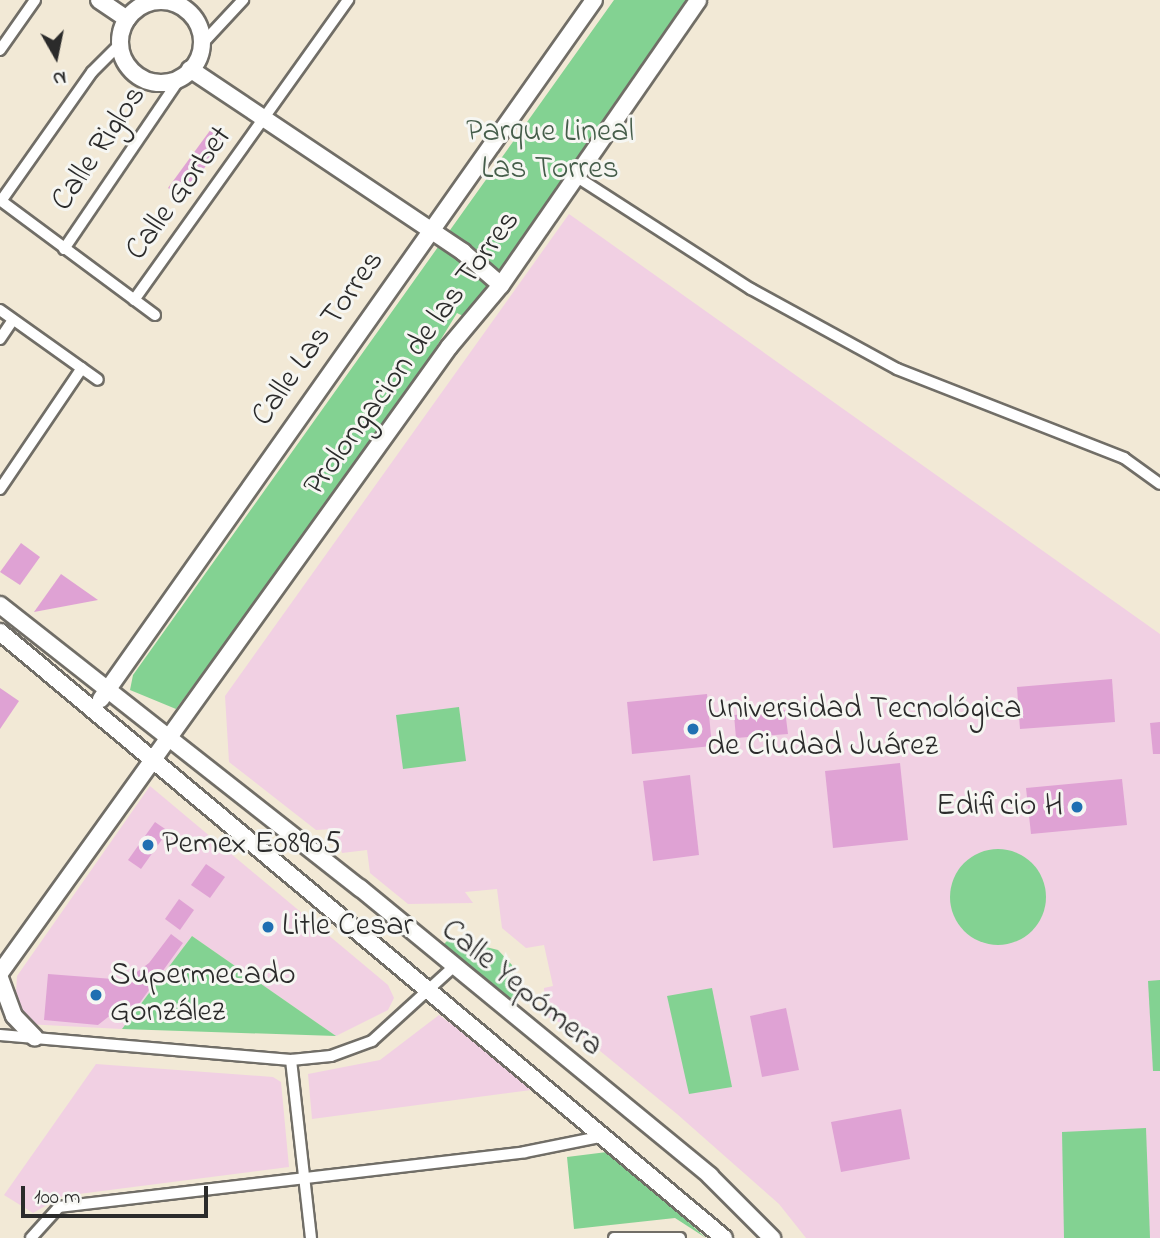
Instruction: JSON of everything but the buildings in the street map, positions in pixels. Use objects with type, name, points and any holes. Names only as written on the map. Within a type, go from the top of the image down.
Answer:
[{"type":"main road","points":[[99,0],[127,19]]},
{"type":"main road","name":"Calle Las Torres","points":[[104,690],[594,0]]},
{"type":"main road","name":"Prolongacion de las Torres","points":[[0,973],[168,738],[501,285],[698,0]]},
{"type":"main road","points":[[185,74],[201,45],[185,9],[148,2],[127,19],[120,44],[140,77],[185,74],[267,119],[430,231],[501,285]]},
{"type":"main road","name":"Calle Yepómera","points":[[0,605],[710,1176],[772,1238]]},
{"type":"main road","name":"Calle Yepómera","points":[[0,632],[103,715],[428,990],[608,1135],[724,1238]]},
{"type":"main road","points":[[103,715],[104,690]]},
{"type":"main road","points":[[0,978],[14,1016],[35,1038]]},
{"type":"street","points":[[0,50],[35,0]]},
{"type":"street","points":[[201,45],[243,0]]},
{"type":"street","name":"Calle Gorbet","points":[[134,300],[267,119],[348,0]]},
{"type":"street","points":[[120,44],[92,72],[0,201],[155,315]]},
{"type":"street","name":"Calle Riglos","points":[[64,249],[185,74]]},
{"type":"street","points":[[578,177],[751,289],[897,369],[1124,458],[1160,484]]},
{"type":"street","points":[[0,310],[98,380]]},
{"type":"street","points":[[0,339],[13,320]]},
{"type":"street","points":[[0,489],[82,368]]},
{"type":"street","points":[[0,1035],[291,1060],[356,1049],[389,1029],[451,969]]},
{"type":"street","points":[[291,1060],[311,1238]]},
{"type":"street","points":[[31,1238],[59,1208],[525,1152],[608,1135]]},
{"type":"street","points":[[614,1238],[680,1238]]},
{"type":"shaded area","name":"Universidad Tecnológica de Ciudad Juárez","points":[[569,214],[1160,634],[1160,1238],[806,1238],[779,1204],[677,1114],[572,1028],[545,1016],[544,988],[553,986],[544,945],[526,948],[502,928],[497,889],[465,892],[473,903],[408,904],[370,873],[367,850],[342,853],[335,829],[316,830],[229,762],[225,696]]},
{"type":"shaded area","points":[[150,786],[388,985],[394,998],[388,1010],[336,1036],[192,936],[122,1029],[25,1024],[15,1011],[17,976]]},
{"type":"shaded area","points":[[439,1015],[539,1089],[312,1119],[308,1074],[380,1060]]},
{"type":"shaded area","points":[[96,1064],[273,1077],[281,1082],[289,1167],[63,1196],[33,1213],[4,1195]]},
{"type":"green space","name":"Parque Lineal Las Torres","points":[[614,0],[698,0],[577,177],[467,318],[457,313],[399,408],[176,709],[130,690],[133,675]]},
{"type":"green space","points":[[459,707],[466,761],[403,769],[396,715]]},
{"type":"green space","points":[[998,849],[1016,852],[1032,863],[1043,879],[1046,897],[1043,915],[1032,931],[1016,942],[998,945],[980,942],[964,931],[953,915],[950,897],[953,879],[964,863],[980,852]]},
{"type":"green space","points":[[192,936],[336,1036],[122,1029]]},
{"type":"green space","points":[[450,938],[498,950],[512,965],[517,1008],[442,946]]},
{"type":"green space","points":[[1160,980],[1160,1071],[1153,1071],[1148,981]]},
{"type":"green space","points":[[712,988],[732,1087],[689,1094],[667,996]]},
{"type":"green space","points":[[1146,1128],[1150,1238],[1064,1238],[1062,1132]]},
{"type":"green space","points":[[607,1152],[706,1238],[675,1218],[574,1229],[567,1157]]},
{"type":"place","name":"Universidad Tecnológica de Ciudad Juárez","points":[[693,729]]},
{"type":"place","name":"Edificio H","points":[[1077,807]]},
{"type":"place","name":"Pemex E08905","points":[[148,845]]},
{"type":"place","name":"Litle Cesar","points":[[268,927]]},
{"type":"place","name":"Supermecado González","points":[[96,995]]}]
